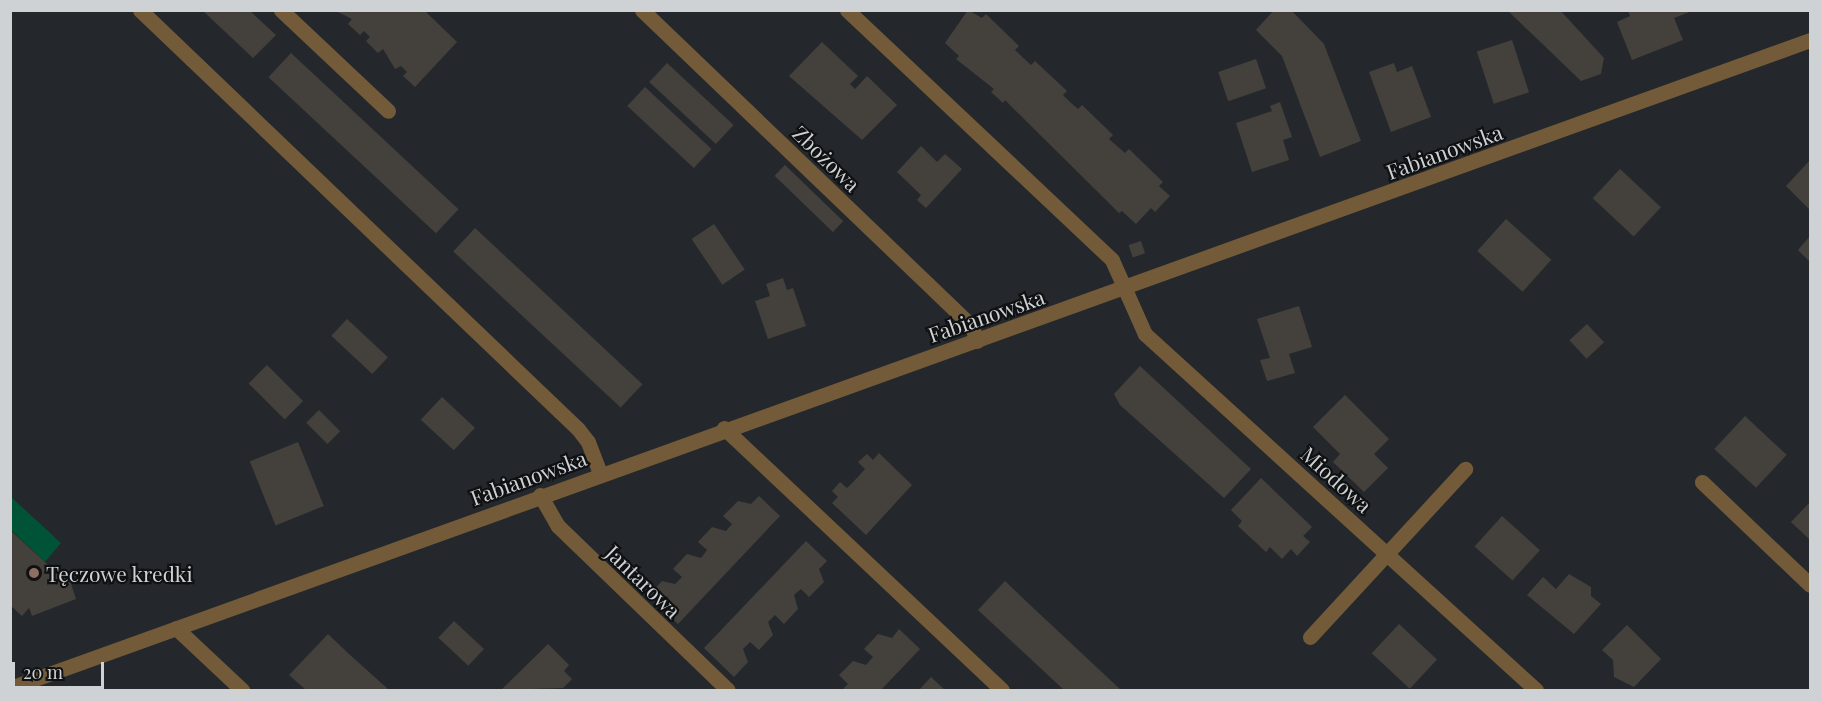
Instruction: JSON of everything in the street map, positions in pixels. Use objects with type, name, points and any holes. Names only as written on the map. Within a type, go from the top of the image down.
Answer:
[{"type":"street","points":[[140,10],[578,429],[588,442],[600,473]]},
{"type":"street","points":[[281,10],[388,111]]},
{"type":"street","name":"Zbożowa","points":[[642,10],[971,325],[977,341]]},
{"type":"street","name":"Miodowa","points":[[847,10],[1112,260],[1123,290],[1145,334],[1536,690]]},
{"type":"street","name":"Fabianowska","points":[[10,688],[724,428],[1123,290],[1810,40]]},
{"type":"street","points":[[724,428],[1002,690]]},
{"type":"street","points":[[1310,637],[1465,469]]},
{"type":"street","points":[[1702,482],[1810,585]]},
{"type":"street","name":"Jantarowa","points":[[540,495],[558,526],[728,690]]},
{"type":"street","points":[[176,628],[242,690]]},
{"type":"green space","points":[[10,496],[61,543],[45,562],[11,530]]},
{"type":"building","points":[[202,10],[249,10],[276,35],[253,58]]},
{"type":"building","points":[[334,10],[424,10],[457,42],[415,87],[403,76],[407,72],[401,66],[395,69],[383,49],[378,53],[366,41],[370,37],[364,31],[360,35],[348,24],[352,19]]},
{"type":"building","points":[[968,10],[982,18],[986,14],[1019,46],[1015,50],[1031,65],[1035,61],[1067,91],[1063,95],[1070,102],[1078,109],[1082,105],[1113,135],[1109,139],[1125,153],[1129,149],[1163,182],[1159,186],[1170,196],[1155,212],[1151,208],[1136,224],[1122,211],[1119,213],[1005,100],[1003,103],[991,92],[994,89],[956,59],[959,56],[945,43]]},
{"type":"building","points":[[1274,10],[1291,10],[1324,44],[1361,141],[1320,157],[1282,56],[1256,30]]},
{"type":"building","points":[[1507,10],[1560,10],[1604,58],[1601,74],[1581,81]]},
{"type":"building","points":[[1628,10],[1692,11],[1674,18],[1683,40],[1632,60],[1617,22],[1630,16]]},
{"type":"building","points":[[1512,40],[1529,92],[1494,104],[1477,51]]},
{"type":"building","points":[[822,42],[858,76],[850,84],[855,89],[867,76],[897,105],[862,140],[789,76]]},
{"type":"building","points":[[291,53],[458,209],[436,233],[268,77]]},
{"type":"building","points":[[1256,59],[1266,88],[1228,101],[1218,72]]},
{"type":"building","points":[[667,63],[734,125],[716,144],[649,82]]},
{"type":"building","points":[[1394,63],[1397,72],[1412,66],[1431,117],[1391,132],[1369,72]]},
{"type":"building","points":[[645,87],[712,149],[694,168],[627,106]]},
{"type":"building","points":[[1280,102],[1292,137],[1283,140],[1289,160],[1252,172],[1236,123],[1272,111],[1270,106]]},
{"type":"building","points":[[921,146],[937,162],[945,154],[962,169],[926,208],[917,200],[921,195],[897,172]]},
{"type":"building","points":[[1810,160],[1810,210],[1786,186]]},
{"type":"building","points":[[785,165],[843,221],[833,232],[775,176]]},
{"type":"building","points":[[1620,169],[1661,207],[1634,236],[1593,198]]},
{"type":"building","points":[[1506,219],[1551,260],[1523,292],[1477,251]]},
{"type":"building","points":[[714,224],[745,270],[722,285],[692,239]]},
{"type":"building","points":[[475,228],[642,384],[621,408],[453,251]]},
{"type":"building","points":[[1810,236],[1810,262],[1798,250]]},
{"type":"building","points":[[1141,241],[1145,253],[1133,257],[1129,245]]},
{"type":"building","points":[[783,278],[787,290],[793,288],[806,326],[768,339],[755,301],[770,296],[766,284]]},
{"type":"building","points":[[1299,306],[1312,347],[1289,354],[1295,373],[1267,381],[1260,360],[1270,358],[1257,319]]},
{"type":"building","points":[[347,319],[388,357],[372,374],[331,336]]},
{"type":"building","points":[[1587,324],[1604,342],[1586,359],[1569,340]]},
{"type":"building","points":[[267,365],[303,401],[285,419],[249,383]]},
{"type":"building","points":[[1140,366],[1251,469],[1224,498],[1120,405],[1114,394]]},
{"type":"building","points":[[1345,395],[1389,439],[1374,454],[1388,468],[1364,492],[1333,462],[1340,454],[1313,427]]},
{"type":"building","points":[[442,397],[475,428],[454,450],[421,420]]},
{"type":"building","points":[[319,410],[340,431],[327,444],[306,423]]},
{"type":"building","points":[[1745,416],[1787,455],[1756,488],[1714,449]]},
{"type":"building","points":[[298,442],[324,506],[276,525],[250,461]]},
{"type":"building","points":[[879,453],[912,485],[866,535],[832,503],[838,497],[832,491],[840,482],[847,488],[865,469],[858,462],[867,454],[873,460]]},
{"type":"building","points":[[1261,478],[1312,527],[1303,536],[1310,542],[1297,556],[1291,549],[1282,559],[1270,547],[1266,552],[1238,526],[1242,521],[1231,510]]},
{"type":"building","points":[[759,496],[780,516],[678,624],[648,596],[662,581],[675,584],[682,577],[673,569],[687,554],[701,558],[707,550],[698,542],[712,527],[726,531],[732,524],[723,516],[738,501],[751,504]]},
{"type":"building","points":[[1810,502],[1810,540],[1791,522]]},
{"type":"building","points":[[1502,516],[1540,550],[1512,581],[1475,546]]},
{"type":"building","name":"Tęczowe kredki","points":[[10,530],[58,574],[67,571],[76,599],[32,616],[29,608],[22,616],[10,605]]},
{"type":"building","points":[[806,541],[827,561],[819,569],[824,582],[809,597],[801,589],[794,595],[798,609],[784,624],[775,615],[768,622],[773,635],[759,650],[750,642],[743,649],[748,662],[734,677],[704,648]]},
{"type":"building","points":[[1569,574],[1591,587],[1591,596],[1601,604],[1574,634],[1527,595],[1543,577],[1556,589]]},
{"type":"building","points":[[1005,581],[1121,690],[1064,690],[978,610]]},
{"type":"building","points":[[454,621],[484,649],[468,666],[438,638]]},
{"type":"building","points":[[1399,624],[1437,659],[1410,689],[1372,653]]},
{"type":"building","points":[[1627,625],[1661,659],[1634,687],[1614,677],[1613,660],[1602,650]]},
{"type":"building","points":[[899,629],[920,649],[881,690],[842,690],[848,684],[839,675],[853,661],[866,665],[873,657],[864,649],[878,634],[892,638]]},
{"type":"building","points":[[328,634],[389,690],[306,690],[289,675]]},
{"type":"building","points":[[548,644],[569,665],[564,671],[572,679],[563,688],[501,690]]},
{"type":"building","points":[[931,677],[945,690],[919,690]]},
{"type":"place","name":"Tęczowe kredki","points":[[34,573]]}]
